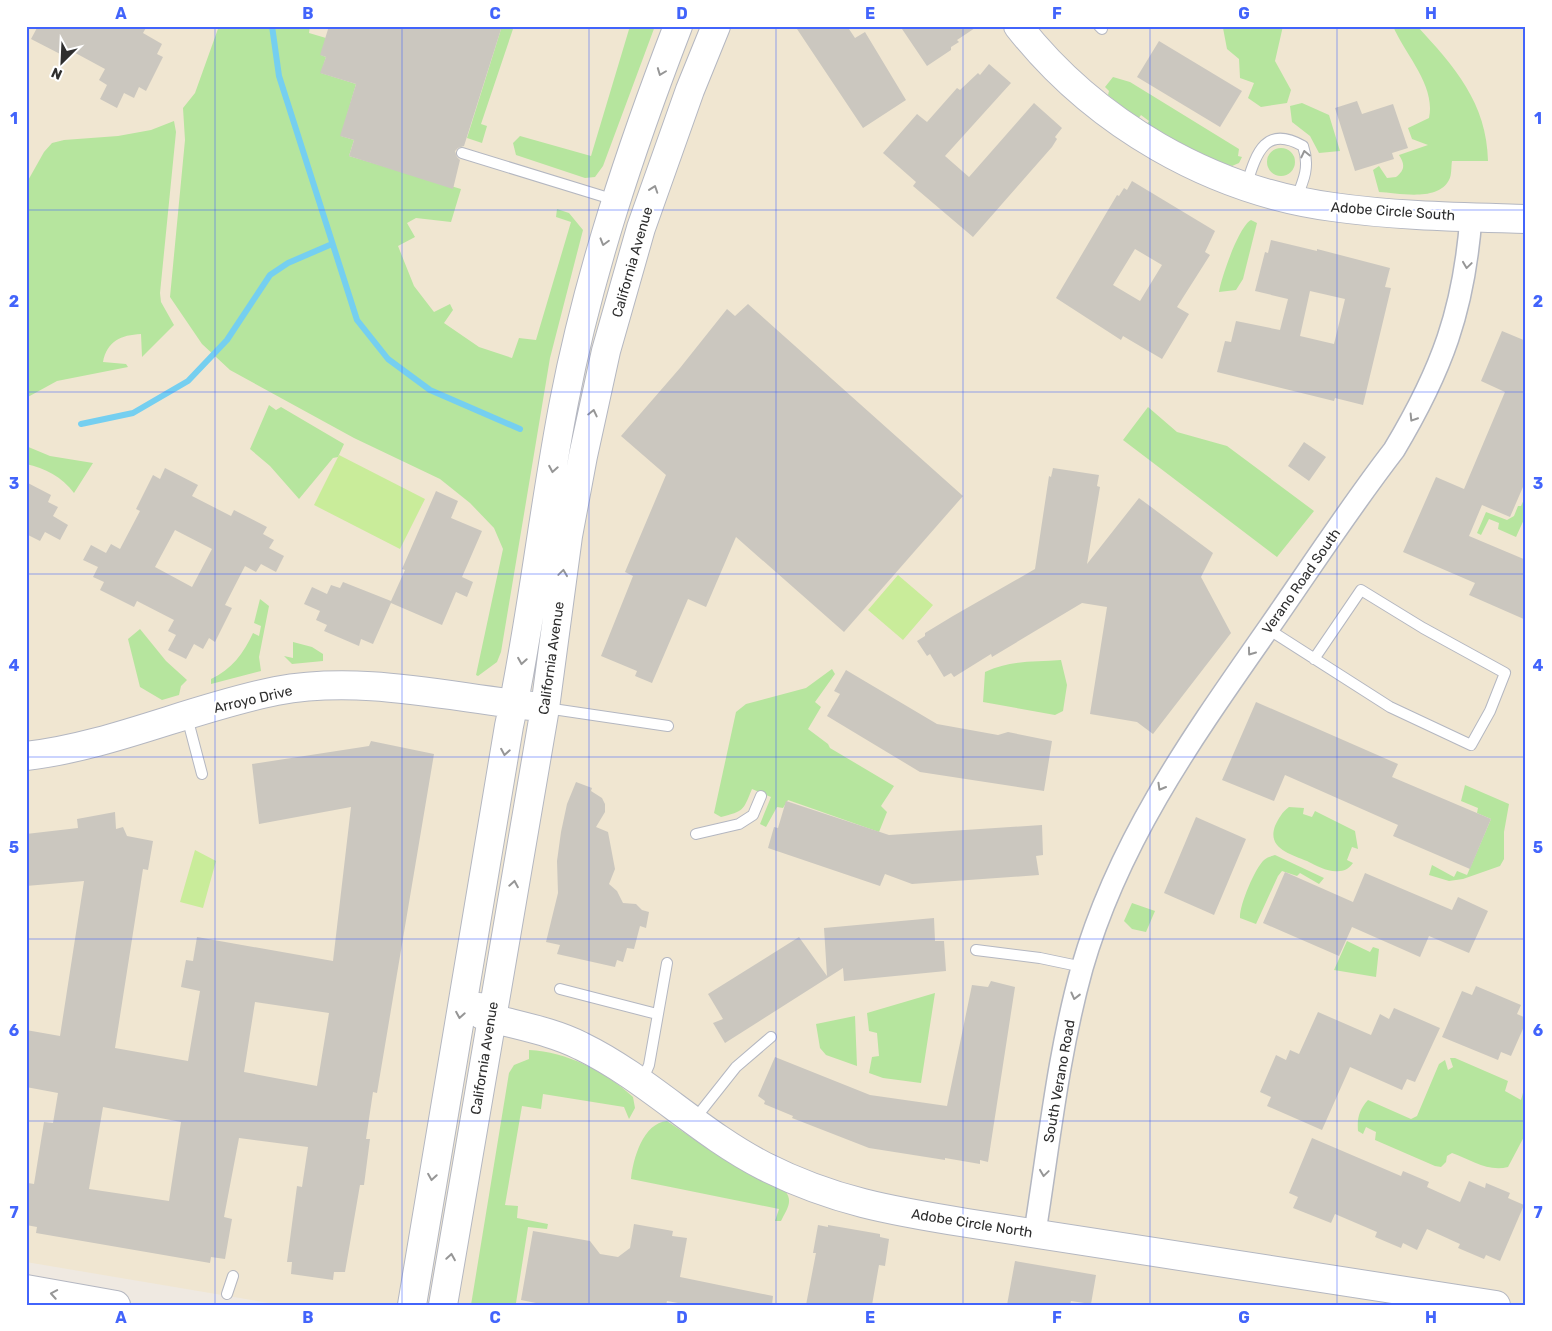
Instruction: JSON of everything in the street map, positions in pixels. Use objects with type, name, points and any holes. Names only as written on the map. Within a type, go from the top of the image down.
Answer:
[{"type":"main road","name":"California Avenue","points":[[412,1305],[564,402],[585,308],[616,201],[651,96],[678,26]]},
{"type":"main road","name":"California Avenue","points":[[444,1305],[544,708],[568,536],[583,456],[606,351],[647,210],[690,90],[716,26]]},
{"type":"main road","name":"Adobe Circle South","points":[[1018,26],[1065,79],[1119,122],[1163,150],[1245,186],[1296,200],[1383,213],[1526,219]]},
{"type":"main road","name":"Arroyo Drive","points":[[26,756],[98,743],[276,691],[337,684],[392,687],[544,708]]},
{"type":"main road","points":[[483,881],[494,908],[479,1007],[482,1015],[491,1018]]},
{"type":"main road","name":"Adobe Circle North","points":[[491,1018],[580,1045],[612,1063],[693,1121],[763,1166],[842,1199],[883,1209],[1496,1305]]},
{"type":"main road","points":[[26,1289],[116,1305]]},
{"type":"street","name":"Verano Road South","points":[[1094,932],[1126,853],[1161,786],[1268,629],[1394,450],[1419,408],[1449,340],[1461,296],[1467,268],[1471,217]]},
{"type":"street","name":"South Verano Road","points":[[1035,1232],[1056,1092],[1070,1017],[1094,932]]},
{"type":"lane","points":[[1245,186],[1256,157],[1263,146],[1275,138],[1290,138],[1303,146],[1307,158],[1306,174],[1296,200]]},
{"type":"lane","points":[[462,153],[616,201]]},
{"type":"lane","points":[[1268,629],[1390,707],[1471,745],[1490,711],[1505,673],[1423,628],[1361,590],[1314,658]]},
{"type":"lane","points":[[544,708],[668,726]]},
{"type":"lane","points":[[186,716],[202,774]]},
{"type":"lane","points":[[696,834],[739,824],[753,815],[761,796]]},
{"type":"lane","points":[[976,950],[1040,958],[1083,967]]},
{"type":"lane","points":[[641,1084],[649,1065],[667,963]]},
{"type":"lane","points":[[560,989],[657,1014]]},
{"type":"lane","points":[[693,1121],[736,1067],[771,1037]]},
{"type":"lane","points":[[227,1294],[233,1276]]},
{"type":"shaded area","points":[[26,26],[1526,26],[1526,1305],[281,1305],[26,1262]]},
{"type":"green space","points":[[219,26],[310,26],[309,33],[326,38],[321,55],[326,57],[321,73],[356,84],[341,136],[354,140],[349,156],[461,189],[451,222],[416,218],[407,223],[415,237],[398,246],[414,286],[434,312],[450,304],[453,310],[444,323],[479,347],[512,358],[519,338],[536,340],[571,222],[556,217],[557,209],[569,213],[583,230],[550,358],[501,652],[497,662],[478,676],[476,675],[503,549],[494,528],[470,503],[440,479],[354,438],[230,370],[202,344],[170,297],[185,140],[183,108],[195,93]]},
{"type":"green space","points":[[502,26],[514,26],[481,124],[487,126],[482,143],[467,138]]},
{"type":"green space","points":[[630,26],[655,26],[603,166],[595,177],[585,178],[516,155],[513,143],[520,136],[591,156]]},
{"type":"green space","points":[[1231,26],[1283,26],[1275,61],[1291,90],[1287,103],[1261,107],[1248,98],[1254,83],[1240,78],[1239,59],[1227,49],[1223,28]]},
{"type":"green space","points":[[1393,26],[1417,26],[1444,56],[1475,103],[1482,121],[1486,140],[1488,161],[1452,161],[1449,180],[1444,187],[1427,194],[1379,192],[1373,170],[1379,166],[1387,178],[1396,177],[1403,167],[1399,155],[1428,145],[1412,139],[1408,128],[1429,118],[1428,94],[1418,70]]},
{"type":"green space","points":[[1113,77],[1130,82],[1239,149],[1238,156],[1242,157],[1239,163],[1232,166],[1221,163],[1177,142],[1147,124],[1149,121],[1141,115],[1138,119],[1108,95],[1109,91],[1105,87]]},
{"type":"green space","points":[[1302,103],[1329,115],[1340,151],[1319,153],[1310,136],[1292,122],[1290,106]]},
{"type":"green space","points":[[174,121],[176,132],[160,293],[161,302],[174,325],[142,357],[141,334],[121,338],[112,344],[103,362],[126,364],[128,367],[57,381],[26,398],[26,184],[44,152],[52,143],[64,140],[118,136],[151,130]]},
{"type":"green space","points":[[1281,148],[1291,152],[1295,162],[1291,172],[1281,176],[1271,172],[1267,162],[1271,152]]},
{"type":"green space","points":[[1251,220],[1257,223],[1243,279],[1236,290],[1219,292],[1236,242],[1246,224]]},
{"type":"green space","points":[[269,405],[276,410],[281,407],[344,444],[338,457],[333,458],[299,499],[270,466],[250,449]]},
{"type":"green space","points":[[1148,407],[1177,432],[1227,446],[1314,511],[1277,557],[1123,440]]},
{"type":"green space","points":[[26,446],[50,456],[93,463],[74,493],[53,474],[26,464]]},
{"type":"green space","points":[[339,455],[425,499],[400,549],[314,505]]},
{"type":"green space","points":[[1526,495],[1526,515],[1516,537],[1498,529],[1499,523],[1489,519],[1481,535],[1477,533],[1486,512],[1507,520],[1514,516]]},
{"type":"green space","points":[[898,575],[933,605],[903,640],[868,610]]},
{"type":"green space","points":[[260,599],[269,606],[259,657],[261,671],[211,684],[211,679],[225,671],[236,660],[253,633],[259,636],[261,626],[254,623]]},
{"type":"green space","points":[[140,629],[166,661],[187,680],[181,686],[179,695],[162,700],[140,687],[128,639]]},
{"type":"green space","points":[[293,642],[312,647],[323,654],[323,661],[292,664],[284,656],[293,658]]},
{"type":"green space","points":[[1061,660],[1067,685],[1063,711],[1055,715],[983,702],[985,672],[1013,663]]},
{"type":"green space","points":[[832,669],[835,674],[815,702],[821,707],[808,729],[828,744],[830,748],[894,786],[881,806],[887,812],[879,832],[788,800],[783,808],[777,807],[766,827],[760,824],[771,797],[752,789],[747,802],[739,811],[721,817],[714,813],[736,712],[746,704],[806,688]]},
{"type":"green space","points":[[1465,785],[1509,804],[1504,832],[1504,859],[1500,866],[1463,879],[1449,881],[1429,875],[1432,865],[1454,877],[1457,871],[1467,875],[1491,819],[1477,813],[1478,808],[1461,801]]},
{"type":"green space","points":[[1289,807],[1304,808],[1303,814],[1312,817],[1315,811],[1355,831],[1358,849],[1352,847],[1347,860],[1353,863],[1351,866],[1342,871],[1327,870],[1287,853],[1277,845],[1273,834],[1275,826],[1279,818]]},
{"type":"green space","points":[[195,850],[216,861],[203,908],[180,902]]},
{"type":"green space","points":[[1275,855],[1324,878],[1319,884],[1300,873],[1297,876],[1282,871],[1256,924],[1240,918],[1245,896],[1256,871],[1265,859]]},
{"type":"green space","points":[[1132,903],[1155,911],[1146,932],[1132,929],[1124,921]]},
{"type":"green space","points":[[1347,941],[1370,952],[1373,947],[1379,949],[1376,977],[1334,970]]},
{"type":"green space","points":[[935,993],[921,1083],[883,1078],[869,1073],[872,1057],[879,1056],[877,1033],[869,1031],[867,1013]]},
{"type":"green space","points":[[855,1016],[857,1066],[826,1055],[820,1048],[816,1024]]},
{"type":"green space","points":[[529,1050],[571,1059],[598,1071],[633,1097],[635,1108],[629,1119],[624,1107],[543,1094],[541,1109],[522,1106],[505,1205],[518,1206],[517,1218],[548,1224],[547,1229],[528,1227],[516,1303],[524,1305],[471,1305],[509,1073],[514,1065],[529,1059]]},
{"type":"green space","points":[[1450,1058],[1455,1058],[1508,1081],[1505,1091],[1521,1100],[1524,1089],[1526,1090],[1526,1133],[1508,1167],[1487,1167],[1452,1153],[1447,1156],[1446,1162],[1441,1167],[1435,1166],[1375,1140],[1376,1132],[1366,1127],[1363,1134],[1358,1131],[1359,1114],[1368,1100],[1411,1119],[1417,1116],[1439,1064],[1445,1060],[1448,1070],[1453,1067]]},
{"type":"green space","points":[[667,1121],[707,1148],[785,1191],[789,1202],[781,1221],[775,1221],[779,1209],[631,1179],[634,1162],[641,1143],[652,1128],[659,1123]]},
{"type":"building","points":[[38,26],[147,26],[143,33],[162,44],[157,54],[163,57],[146,91],[139,87],[134,98],[124,93],[117,108],[100,99],[107,85],[99,80],[105,69],[68,49],[64,56],[31,39]]},
{"type":"building","points":[[329,26],[502,26],[464,146],[455,151],[460,160],[453,189],[349,156],[354,140],[340,136],[356,84],[320,73],[326,57],[320,55]]},
{"type":"building","points":[[795,26],[847,26],[855,38],[865,32],[906,100],[863,128]]},
{"type":"building","points":[[900,26],[978,26],[957,40],[959,42],[951,47],[951,50],[927,66]]},
{"type":"building","points":[[1159,41],[1242,91],[1220,127],[1137,77]]},
{"type":"building","points":[[989,64],[1011,83],[945,156],[969,177],[1034,103],[1062,128],[1055,137],[1057,139],[1052,147],[973,237],[913,186],[916,182],[883,153],[917,114],[927,122],[957,88],[960,90],[978,73],[980,75]]},
{"type":"building","points":[[1357,101],[1362,114],[1393,104],[1408,148],[1392,153],[1394,159],[1355,171],[1335,108]]},
{"type":"building","points":[[1132,181],[1215,231],[1205,252],[1210,255],[1177,307],[1189,314],[1162,359],[1123,336],[1121,340],[1056,298],[1117,195],[1119,196],[1124,188],[1127,190]],"holes":[[[1135,249],[1162,265],[1140,301],[1113,285]]]},
{"type":"building","points":[[1271,240],[1317,251],[1317,249],[1390,268],[1385,287],[1391,288],[1363,405],[1335,398],[1334,401],[1217,372],[1225,341],[1231,342],[1236,321],[1280,330],[1288,299],[1255,291],[1265,252],[1268,253]],"holes":[[[1310,291],[1345,299],[1334,344],[1300,336]]]},
{"type":"building","points":[[748,304],[963,496],[844,632],[736,537],[706,607],[688,599],[652,683],[635,676],[637,671],[601,656],[633,576],[625,572],[666,475],[621,436],[680,368],[727,309],[735,316]]},
{"type":"building","points":[[1502,331],[1526,341],[1526,480],[1510,517],[1482,505],[1469,536],[1526,560],[1526,620],[1469,595],[1475,583],[1403,552],[1436,477],[1464,489],[1505,392],[1481,381]]},
{"type":"building","points":[[1304,442],[1326,457],[1309,481],[1288,466]]},
{"type":"building","points":[[165,468],[198,485],[192,496],[231,516],[234,510],[267,527],[263,534],[274,540],[269,548],[284,556],[276,572],[261,564],[256,572],[245,566],[225,605],[232,608],[215,642],[209,638],[203,649],[194,644],[186,659],[168,650],[176,635],[168,631],[174,620],[137,601],[134,607],[100,590],[104,582],[93,577],[98,567],[83,560],[91,545],[106,553],[111,544],[120,549],[140,511],[136,509],[153,475],[160,479]],"holes":[[[175,530],[212,549],[192,587],[155,567]]]},
{"type":"building","points":[[1053,468],[1099,475],[1097,486],[1100,487],[1087,564],[1139,498],[1213,553],[1201,577],[1231,633],[1153,734],[1137,722],[1090,714],[1107,607],[1082,603],[992,657],[991,654],[954,677],[951,673],[944,677],[930,654],[927,656],[917,641],[925,636],[925,633],[1035,569],[1049,476],[1051,477]]},
{"type":"building","points":[[26,482],[51,495],[48,502],[58,507],[53,516],[68,525],[60,540],[45,532],[40,541],[26,534]]},
{"type":"building","points":[[436,491],[458,501],[451,518],[482,531],[462,577],[473,582],[467,597],[456,592],[442,625],[391,603],[373,644],[361,639],[359,646],[324,631],[327,625],[316,620],[320,611],[304,604],[312,587],[327,594],[331,585],[340,588],[343,582],[391,601],[405,570],[402,569]]},
{"type":"building","points":[[846,670],[937,724],[998,735],[1008,732],[1052,741],[1044,791],[920,772],[827,716],[840,694],[834,691]]},
{"type":"building","points":[[1256,702],[1398,764],[1392,777],[1491,819],[1470,869],[1393,836],[1398,825],[1285,775],[1274,801],[1222,780]]},
{"type":"building","points":[[371,741],[434,754],[377,1093],[373,1092],[366,1139],[370,1139],[364,1185],[360,1185],[345,1272],[334,1272],[333,1280],[291,1274],[292,1262],[287,1262],[297,1186],[302,1187],[308,1147],[239,1138],[224,1217],[232,1219],[225,1259],[211,1257],[210,1263],[36,1233],[37,1227],[26,1225],[28,1183],[34,1184],[44,1122],[53,1123],[58,1093],[26,1087],[26,1030],[60,1036],[84,881],[26,886],[26,834],[78,828],[77,819],[115,812],[116,829],[123,827],[127,836],[153,841],[148,870],[143,869],[115,1048],[188,1061],[200,991],[181,987],[186,960],[193,961],[197,937],[333,961],[351,807],[259,824],[252,764],[369,746]],"holes":[[[255,1002],[329,1013],[317,1086],[244,1072]],[[103,1107],[181,1122],[169,1201],[89,1189]]]},
{"type":"building","points":[[576,782],[592,788],[591,791],[602,798],[605,804],[605,812],[596,827],[608,832],[615,869],[609,884],[617,891],[623,903],[636,904],[642,910],[649,912],[646,928],[640,926],[634,949],[627,948],[623,962],[617,960],[615,967],[557,954],[560,945],[546,942],[558,893],[557,861],[561,832],[567,804]]},
{"type":"building","points":[[786,801],[889,835],[1042,825],[1043,855],[1036,856],[1039,875],[912,884],[885,874],[880,886],[768,848],[774,827],[778,828]]},
{"type":"building","points":[[1196,817],[1246,839],[1214,915],[1164,893]]},
{"type":"building","points":[[1285,872],[1353,902],[1365,873],[1452,910],[1458,897],[1488,911],[1469,953],[1429,936],[1420,957],[1352,927],[1339,956],[1263,923]]},
{"type":"building","points":[[934,918],[935,941],[944,941],[946,971],[844,981],[843,968],[725,1043],[713,1023],[723,1019],[708,994],[799,937],[827,976],[824,928]]},
{"type":"building","points":[[991,981],[1015,987],[988,1162],[980,1160],[980,1164],[945,1158],[945,1160],[869,1148],[792,1118],[793,1116],[764,1104],[765,1101],[758,1096],[775,1057],[870,1095],[947,1106],[972,985],[988,987]]},
{"type":"building","points":[[1476,986],[1521,1005],[1517,1014],[1526,1018],[1526,1022],[1511,1056],[1501,1052],[1498,1060],[1442,1037],[1462,991],[1472,995]]},
{"type":"building","points":[[1394,1008],[1440,1028],[1415,1082],[1407,1079],[1402,1090],[1350,1067],[1322,1130],[1267,1106],[1271,1097],[1260,1092],[1276,1055],[1286,1060],[1290,1050],[1299,1054],[1318,1012],[1371,1035],[1380,1014],[1389,1019]]},
{"type":"building","points":[[1312,1138],[1401,1176],[1403,1171],[1429,1182],[1427,1187],[1460,1202],[1469,1181],[1485,1188],[1486,1183],[1510,1193],[1508,1198],[1524,1205],[1500,1261],[1486,1255],[1484,1259],[1458,1248],[1460,1244],[1427,1229],[1417,1250],[1403,1243],[1401,1248],[1375,1237],[1377,1232],[1335,1214],[1331,1223],[1293,1208],[1298,1197],[1289,1193]]},
{"type":"building","points":[[634,1224],[673,1231],[672,1236],[687,1238],[680,1277],[773,1296],[772,1305],[689,1305],[667,1301],[666,1305],[546,1305],[521,1300],[533,1231],[590,1241],[600,1254],[618,1257],[630,1248]]},
{"type":"building","points":[[818,1225],[880,1234],[880,1237],[889,1239],[885,1266],[879,1265],[872,1305],[806,1305],[816,1253],[813,1253]]},
{"type":"building","points":[[1015,1261],[1096,1275],[1091,1304],[1071,1301],[1070,1305],[1007,1305]]},
{"type":"waterway","points":[[272,26],[279,76],[357,320],[388,359],[430,390],[520,429]]},
{"type":"waterway","points":[[81,424],[133,413],[188,381],[227,340],[270,275],[288,263],[332,244]]}]
